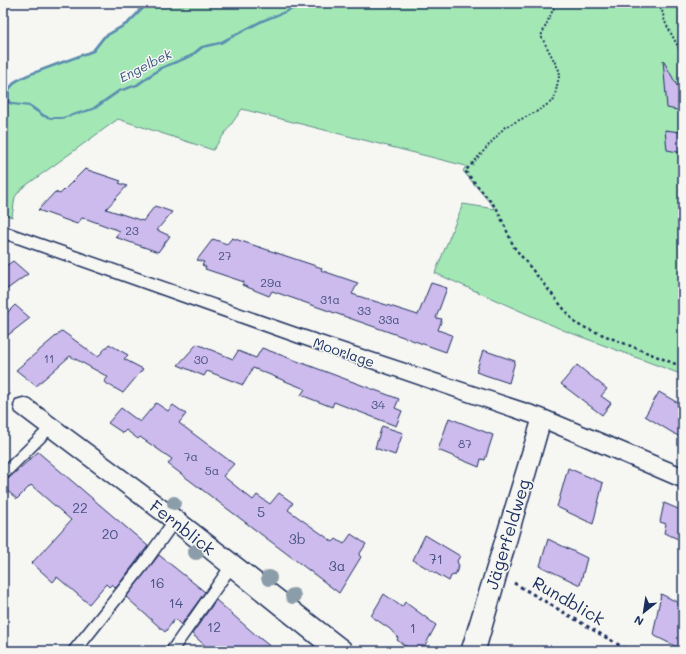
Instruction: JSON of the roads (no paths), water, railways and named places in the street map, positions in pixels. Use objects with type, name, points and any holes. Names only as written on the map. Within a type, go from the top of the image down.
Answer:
[{"type":"street","name":"Moorlage","points":[[5,233],[296,336],[542,418],[683,478]]},
{"type":"street","name":"Fernblick","points":[[23,406],[176,520],[341,651]]},
{"type":"street","name":"Jägerfeldweg","points":[[473,651],[495,572],[542,418]]},
{"type":"lane","points":[[3,474],[51,427]]},
{"type":"lane","points":[[74,651],[143,565],[176,520]]},
{"type":"lane","points":[[171,651],[232,565]]},
{"type":"waterway","points":[[8,90],[16,81],[28,75],[93,51],[104,37],[128,23],[148,3]]},
{"type":"waterway","name":"Engelbek","points":[[8,90],[8,102],[12,104],[30,106],[44,116],[51,118],[62,118],[77,114],[93,109],[119,91],[137,85],[161,68],[191,56],[202,47],[220,43],[262,21],[308,3]]},
{"type":"waterway","name":"Engelbek","points":[[3,90],[8,90]]}]
